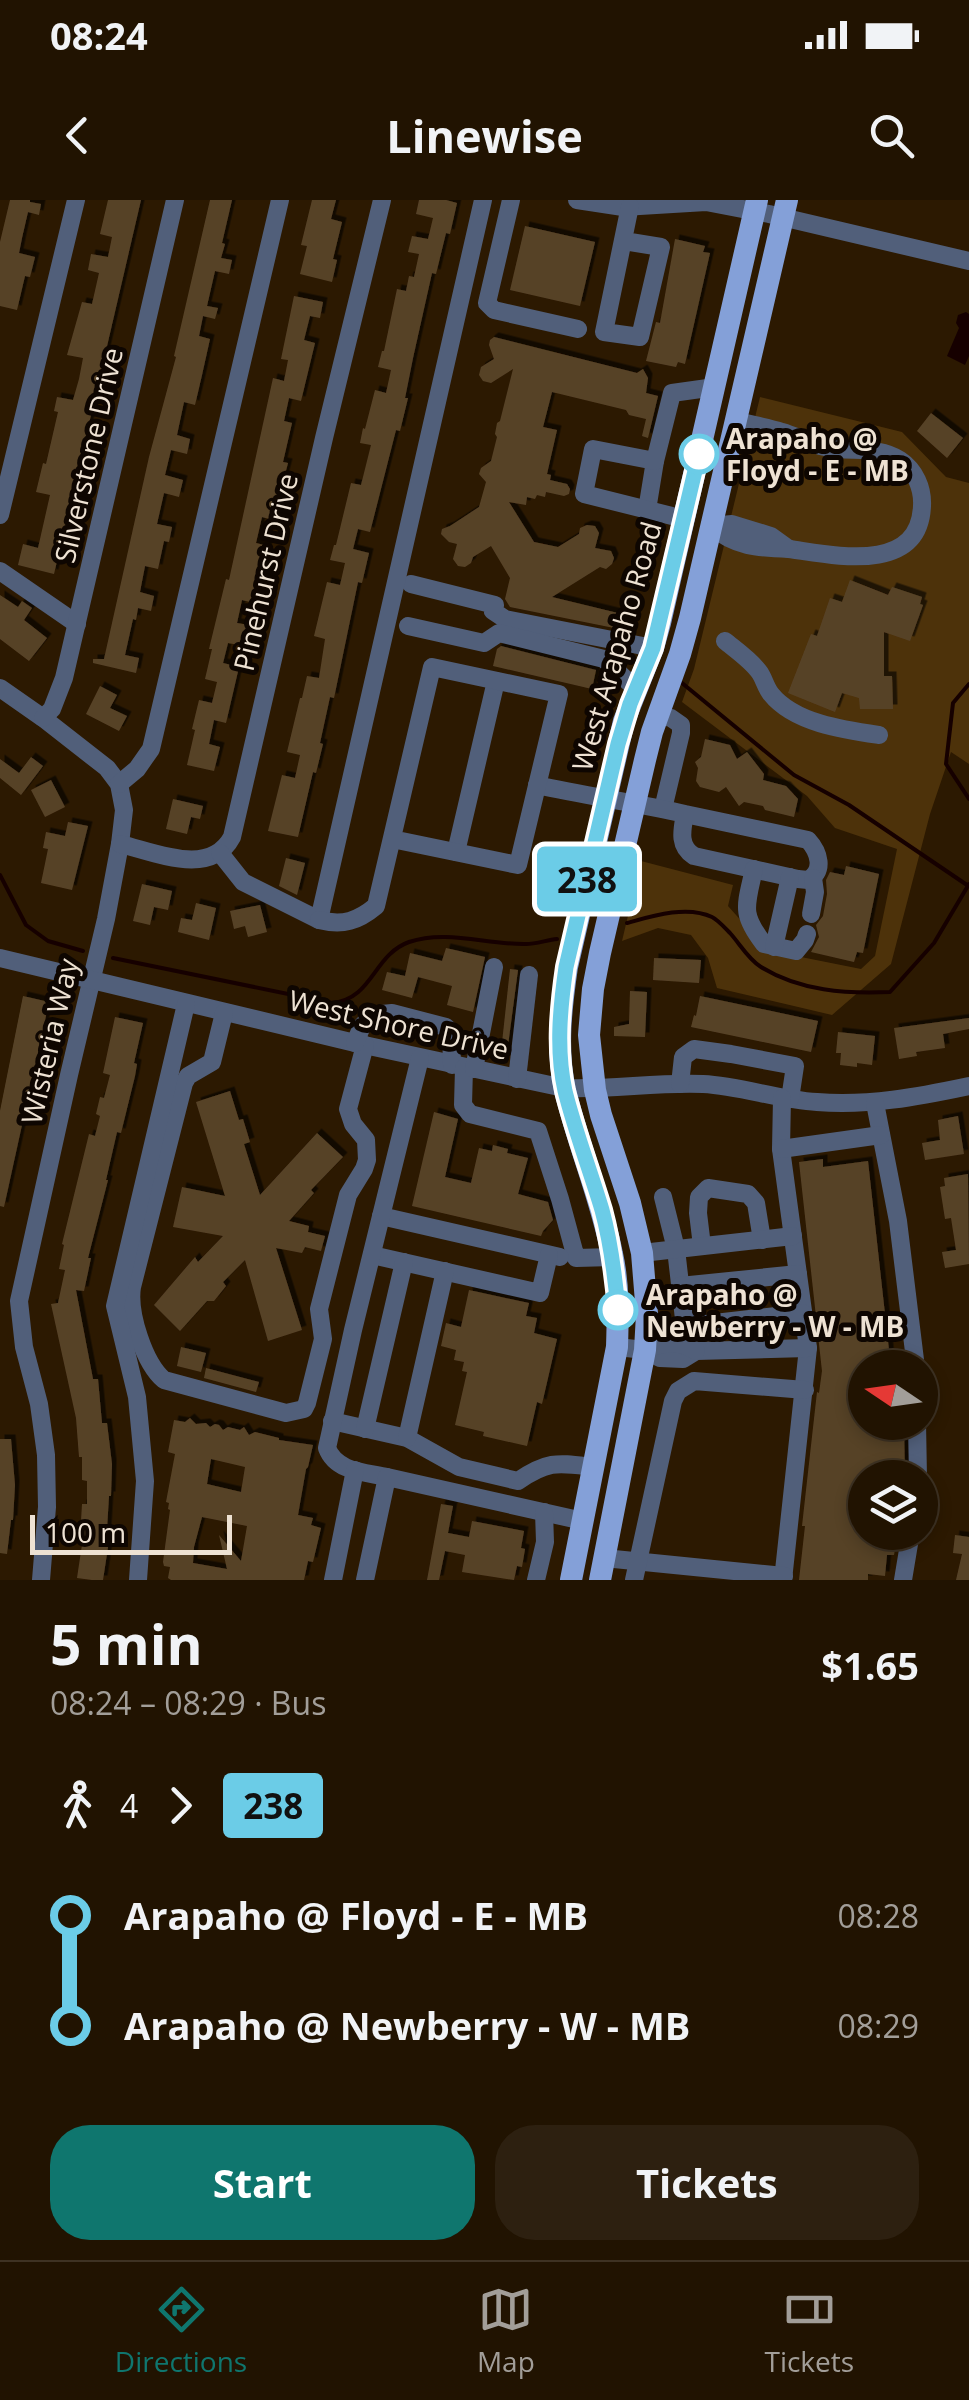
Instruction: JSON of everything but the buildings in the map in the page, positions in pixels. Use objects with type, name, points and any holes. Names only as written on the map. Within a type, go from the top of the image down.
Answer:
[{"type":"main road","name":"West Arapaho Road","points":[[571,1580],[616,1347],[618,1310],[613,1257],[564,1088],[559,1037],[566,967],[624,721],[653,648],[755,205]]},
{"type":"main road","points":[[602,1569],[645,1350],[647,1314],[642,1253],[595,1090],[590,1035],[593,989],[635,802],[658,714],[680,654],[712,526],[785,209]]},
{"type":"main road","points":[[684,519],[712,526]]},
{"type":"main road","points":[[594,1467],[621,1473]]},
{"type":"street","points":[[0,515],[76,200]]},
{"type":"street","name":"Silverstone Drive","points":[[44,718],[59,694],[77,624],[176,200]]},
{"type":"street","points":[[0,688],[107,768],[119,784],[151,749],[280,200]]},
{"type":"street","name":"Pinehurst Drive","points":[[220,853],[232,837],[236,822],[382,200]]},
{"type":"street","points":[[319,920],[483,200]]},
{"type":"street","points":[[511,200],[487,303],[494,310],[578,329]]},
{"type":"street","points":[[577,200],[634,204],[706,201],[785,209],[969,260]]},
{"type":"street","points":[[624,241],[661,247],[640,338],[604,332],[624,241],[634,204]]},
{"type":"street","points":[[646,510],[672,393],[714,387]]},
{"type":"street","points":[[712,526],[728,540],[859,558],[894,550],[918,526],[922,492],[904,462],[872,450],[822,447],[737,421]]},
{"type":"street","points":[[655,462],[593,450],[584,494],[684,519]]},
{"type":"street","points":[[0,571],[77,624]]},
{"type":"street","points":[[411,584],[494,605],[493,611],[505,619],[653,648]]},
{"type":"street","points":[[408,626],[484,643],[499,633],[604,659],[636,690]]},
{"type":"street","points":[[725,640],[759,670],[769,692],[785,707],[825,724],[879,734]]},
{"type":"street","points":[[120,844],[200,860],[220,853],[244,882],[319,920],[332,924],[358,921],[376,906],[432,667],[559,694],[518,865],[392,839]]},
{"type":"street","points":[[456,852],[496,682]]},
{"type":"street","points":[[658,714],[681,725],[682,733],[663,809]]},
{"type":"street","name":"Wisteria Way","points":[[41,1580],[47,1507],[46,1455],[18,1302],[120,844],[124,810],[119,784]]},
{"type":"street","points":[[537,785],[808,840],[818,854],[819,866],[813,878],[811,914]]},
{"type":"street","points":[[685,814],[682,841],[694,856],[790,877],[813,878]]},
{"type":"street","points":[[754,869],[747,919],[764,944],[796,951],[807,934]]},
{"type":"street","points":[[774,947],[790,877]]},
{"type":"street","name":"West Shore Drive","points":[[0,958],[420,1058],[564,1088],[595,1090],[680,1084],[738,1087],[814,1102],[875,1103],[969,1086]]},
{"type":"street","points":[[494,967],[463,1067],[463,1105],[470,1114],[538,1131],[576,1258]]},
{"type":"street","points":[[517,1078],[529,975]]},
{"type":"street","points":[[138,1580],[145,1481],[137,1397],[115,1306],[186,1004]]},
{"type":"street","points":[[224,1012],[212,1062],[188,1076],[184,1084],[132,1287],[133,1315],[151,1366],[164,1380],[286,1413],[304,1409],[307,1403],[323,1339],[319,1309],[348,1195],[367,1160],[366,1140],[353,1124],[348,1109],[362,1026],[372,1015],[392,1013],[446,1027],[452,1032],[463,1067]]},
{"type":"street","points":[[602,1569],[784,1578],[808,1348],[781,1150],[786,1098],[794,1066],[694,1050],[683,1057],[680,1084]]},
{"type":"street","points":[[420,1058],[332,1421],[328,1453],[338,1464],[355,1470],[583,1520]]},
{"type":"street","points":[[875,1103],[898,1221],[914,1350]]},
{"type":"street","points":[[781,1150],[881,1135]]},
{"type":"street","points":[[558,1192],[592,1180]]},
{"type":"street","points":[[702,1246],[699,1197],[708,1188],[748,1194],[756,1203],[762,1240]]},
{"type":"street","points":[[663,1198],[676,1249],[684,1319],[696,1325],[803,1313]]},
{"type":"street","points":[[382,1216],[549,1256],[613,1257]]},
{"type":"street","points":[[642,1253],[793,1236]]},
{"type":"street","points":[[372,1255],[540,1292],[549,1256]]},
{"type":"street","points":[[365,1428],[404,1262]]},
{"type":"street","points":[[408,1438],[446,1272]]},
{"type":"street","points":[[680,1286],[798,1274]]},
{"type":"street","points":[[694,1380],[696,1325]]},
{"type":"street","points":[[616,1347],[645,1350],[660,1358],[683,1359],[696,1351],[808,1348]]},
{"type":"street","points":[[636,1571],[672,1400],[678,1390],[694,1380],[805,1390]]},
{"type":"street","points":[[332,1421],[408,1438],[460,1466],[518,1480],[538,1467],[558,1463],[594,1467]]},
{"type":"street","points":[[332,1580],[355,1470]]},
{"type":"street","points":[[366,1580],[387,1476]]},
{"type":"street","points":[[536,1580],[545,1542],[544,1512]]},
{"type":"street","points":[[903,1580],[908,1550]]},
{"type":"shaded area","points":[[966,312],[969,356],[965,365],[947,356],[959,328],[958,315]]},
{"type":"shaded area","points":[[760,397],[902,432],[946,477],[969,483],[969,764],[951,752],[930,814],[891,964],[832,1015],[717,988],[708,958],[691,935],[658,928],[622,941],[641,861],[733,885],[728,906],[771,951],[861,969],[875,956],[897,849],[835,828],[807,796],[682,702],[694,669]]},
{"type":"waterway","points":[[682,683],[794,775],[849,805],[967,885]]},
{"type":"waterway","points":[[969,684],[953,703],[946,764],[969,799]]},
{"type":"waterway","points":[[0,875],[26,925],[48,941],[83,951]]},
{"type":"waterway","points":[[627,923],[670,913],[702,914],[717,920],[752,960],[776,975],[824,989],[890,992],[934,943],[969,884]]},
{"type":"waterway","points":[[113,958],[332,1003],[356,994],[397,948],[423,938],[511,944],[557,939]]},
{"type":"bus line","name":"238","points":[[618,1310],[614,1266],[602,1212],[564,1088],[559,1037],[562,1000],[566,967],[618,744],[653,648],[699,454]]},
{"type":"place","name":"Arapaho @ Floyd - E - MB","points":[[699,454]]},
{"type":"place","name":"Arapaho @ Newberry - W - MB","points":[[618,1310]]}]
